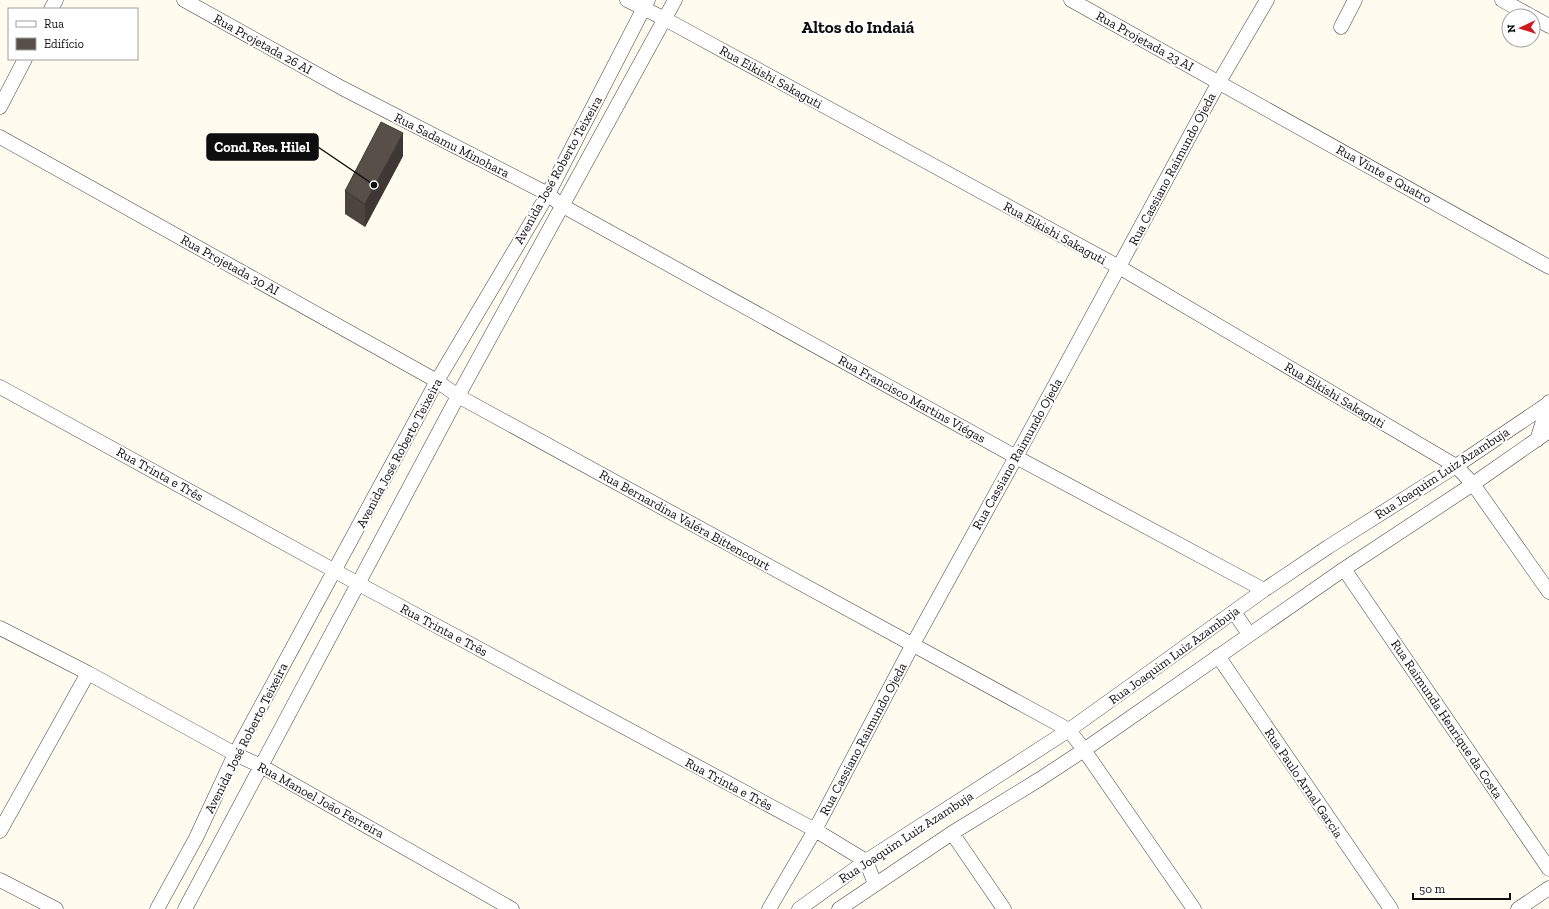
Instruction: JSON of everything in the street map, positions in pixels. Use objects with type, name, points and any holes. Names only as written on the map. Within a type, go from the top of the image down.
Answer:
[{"type":"street","name":"Rua Projetada 26 AI","points":[[184,0],[342,88]]},
{"type":"street","name":"Rua Eikishi Sakaguti","points":[[626,0],[646,4],[665,19],[1119,267],[1456,466],[1473,484],[1549,592]]},
{"type":"street","name":"Avenida José Roberto Teixeira","points":[[185,909],[357,583],[561,205],[675,0]]},
{"type":"street","name":"Rua Projetada 23 AI","points":[[1071,0],[1219,82]]},
{"type":"street","name":"Rua Cassiano Raimundo Ojeda","points":[[769,909],[815,830],[913,644],[1219,82],[1268,0]]},
{"type":"street","points":[[1341,27],[1354,0]]},
{"type":"street","points":[[1502,0],[1516,8]]},
{"type":"street","name":"Avenida José Roberto Teixeira","points":[[157,909],[196,838],[235,754],[437,381],[548,194],[646,4]]},
{"type":"street","points":[[0,107],[24,60]]},
{"type":"street","name":"Rua Vinte e Quatro","points":[[1219,82],[1549,267]]},
{"type":"street","name":"Rua Sadamu Minohara","points":[[342,88],[548,194],[561,205]]},
{"type":"street","name":"Rua Projetada 30 AI","points":[[0,137],[437,381],[458,396]]},
{"type":"street","name":"Rua Francisco Martins Viégas","points":[[561,205],[1016,457],[1264,590]]},
{"type":"street","name":"Rua Trinta e Três","points":[[0,386],[357,583],[815,830],[866,861]]},
{"type":"street","name":"Rua Bernardina Valéra Bittencourt","points":[[458,396],[1069,730]]},
{"type":"street","points":[[1537,440],[1549,402]]},
{"type":"street","name":"Rua Joaquim Luiz Azambuja","points":[[799,909],[866,861],[1069,730],[1264,590],[1328,547],[1456,466],[1549,402]]},
{"type":"street","name":"Rua Joaquim Luiz Azambuja","points":[[839,909],[952,833],[1084,750],[1249,634],[1473,484],[1549,431]]},
{"type":"street","name":"Rua Raimunda Henrique da Costa","points":[[1344,569],[1549,869]]},
{"type":"street","points":[[1234,612],[1249,634]]},
{"type":"street","name":"Rua Manoel João Ferreira","points":[[0,628],[88,673],[235,754],[261,766],[512,909]]},
{"type":"street","name":"Rua Paulo Arnal Garcia","points":[[1218,656],[1391,909]]},
{"type":"street","points":[[0,830],[88,673]]},
{"type":"street","points":[[1069,730],[1194,909]]},
{"type":"street","points":[[952,833],[1004,909]]},
{"type":"street","points":[[866,861],[875,884]]},
{"type":"street","points":[[0,880],[56,909]]},
{"type":"street","points":[[1518,909],[1549,888]]},
{"type":"building","points":[[381,122],[403,133],[365,204],[345,191]]},
{"type":"place","name":"Cond. Res. Hilel","points":[[374,185]]},
{"type":"district","name":"Altos do Indaiá","points":[[858,27]]}]
